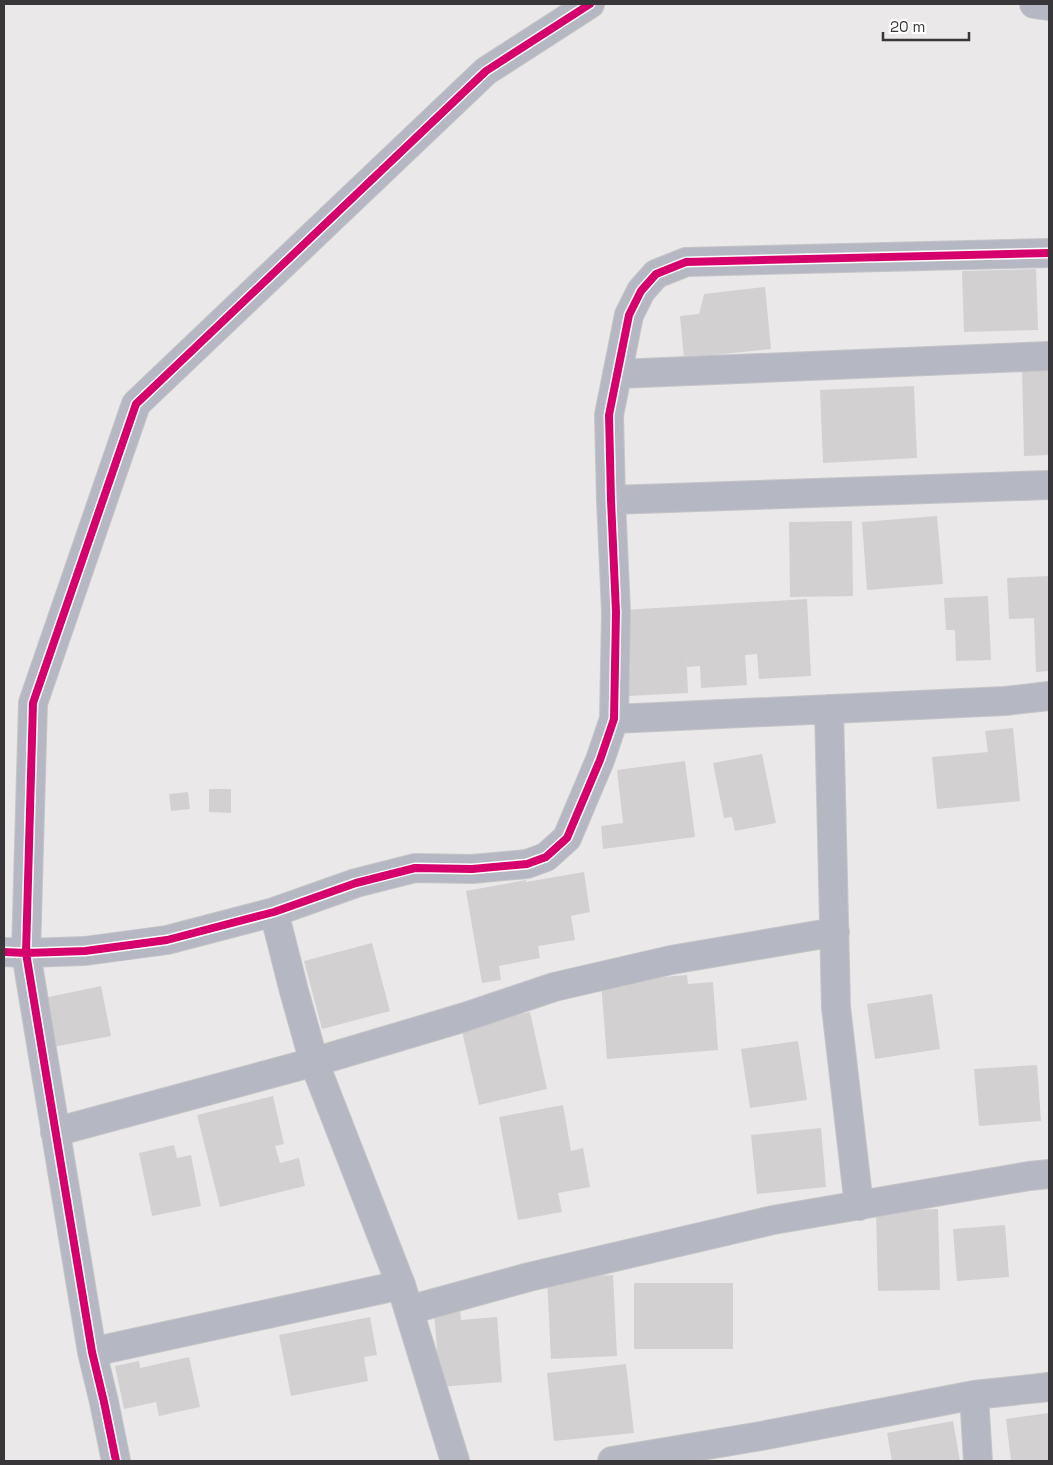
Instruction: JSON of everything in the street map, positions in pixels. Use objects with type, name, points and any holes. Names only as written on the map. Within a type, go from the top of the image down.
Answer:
[{"type":"street","points":[[116,1461],[92,1352],[55,1132],[15,952],[34,703],[136,404],[486,70],[590,4]]},
{"type":"street","points":[[1034,4],[1049,6]]},
{"type":"street","points":[[15,952],[84,951],[167,940],[274,912],[356,883],[415,868],[472,869],[527,864],[546,857],[566,838],[600,760],[614,719],[616,612],[610,500],[609,415],[629,315],[641,291],[656,274],[686,262],[1049,253]]},
{"type":"street","points":[[617,374],[1049,356]]},
{"type":"street","points":[[610,500],[1049,485]]},
{"type":"street","points":[[614,719],[1005,701],[1049,696]]},
{"type":"street","points":[[829,709],[836,1007],[859,1206]]},
{"type":"street","points":[[274,912],[314,1062],[405,1297],[455,1461]]},
{"type":"street","points":[[55,1132],[314,1062],[465,1017],[554,987],[671,960],[835,932]]},
{"type":"street","points":[[92,1352],[529,1277],[773,1220],[1049,1174]]},
{"type":"street","points":[[612,1461],[761,1436],[974,1395],[1049,1386]]},
{"type":"street","points":[[974,1395],[978,1461]]},
{"type":"building","points":[[1036,269],[1038,330],[964,332],[962,271]]},
{"type":"building","points":[[765,287],[771,349],[684,358],[680,316],[699,314],[704,294]]},
{"type":"building","points":[[1022,368],[1049,368],[1049,455],[1024,456]]},
{"type":"building","points":[[914,386],[917,458],[823,463],[820,390]]},
{"type":"building","points":[[937,516],[943,584],[867,590],[862,522]]},
{"type":"building","points":[[852,521],[853,596],[790,597],[789,522]]},
{"type":"building","points":[[1049,576],[1049,671],[1036,672],[1034,618],[1009,619],[1007,578]]},
{"type":"building","points":[[988,596],[991,660],[956,661],[955,630],[946,630],[944,598]]},
{"type":"building","points":[[807,599],[811,676],[759,679],[757,654],[745,655],[747,685],[701,688],[700,666],[687,667],[686,647],[688,693],[628,696],[623,610]]},
{"type":"building","points":[[1013,728],[1020,801],[937,809],[932,757],[988,752],[985,731]]},
{"type":"building","points":[[762,754],[776,823],[735,831],[732,817],[724,818],[713,763]]},
{"type":"building","points":[[685,761],[695,837],[603,849],[601,826],[623,823],[617,770]]},
{"type":"building","points":[[209,789],[231,789],[231,813],[209,812]]},
{"type":"building","points":[[188,792],[190,809],[171,811],[169,794]]},
{"type":"building","points":[[584,872],[590,912],[571,916],[575,940],[538,946],[540,958],[499,966],[501,980],[482,983],[466,891]]},
{"type":"building","points":[[372,943],[390,1011],[322,1029],[304,961]]},
{"type":"building","points":[[687,975],[688,984],[713,982],[718,1050],[607,1059],[601,982]]},
{"type":"building","points":[[101,986],[111,1036],[53,1047],[44,998]]},
{"type":"building","points":[[932,994],[940,1049],[875,1059],[867,1004]]},
{"type":"building","points":[[530,1012],[547,1089],[479,1105],[461,1027]]},
{"type":"building","points":[[798,1041],[807,1100],[750,1108],[741,1049]]},
{"type":"building","points":[[1037,1065],[1041,1121],[979,1126],[974,1069]]},
{"type":"building","points":[[273,1096],[284,1144],[275,1146],[280,1163],[299,1158],[305,1186],[220,1207],[197,1115]]},
{"type":"building","points":[[563,1105],[571,1151],[583,1148],[590,1187],[558,1193],[562,1212],[518,1220],[499,1117]]},
{"type":"building","points":[[821,1128],[826,1187],[757,1194],[751,1135]]},
{"type":"building","points":[[174,1145],[177,1158],[191,1155],[201,1206],[152,1216],[139,1153]]},
{"type":"building","points":[[938,1209],[940,1290],[878,1291],[876,1211]]},
{"type":"building","points":[[1005,1225],[1009,1277],[957,1281],[953,1229]]},
{"type":"building","points":[[613,1275],[617,1356],[551,1359],[547,1278]]},
{"type":"building","points":[[634,1283],[733,1283],[733,1349],[634,1349]]},
{"type":"building","points":[[460,1309],[461,1320],[497,1317],[502,1382],[440,1387],[434,1311]]},
{"type":"building","points":[[370,1317],[377,1355],[364,1357],[368,1381],[291,1396],[279,1335]]},
{"type":"building","points":[[189,1357],[200,1407],[159,1416],[156,1402],[124,1409],[115,1366],[139,1361],[140,1368]]},
{"type":"building","points":[[626,1364],[634,1433],[554,1441],[547,1373]]},
{"type":"building","points":[[1049,1413],[1049,1461],[1011,1461],[1006,1419]]},
{"type":"building","points":[[953,1421],[960,1461],[892,1461],[887,1433]]},
{"type":"cycle path","points":[[116,1461],[92,1352],[26,953],[33,703],[136,404],[486,71],[590,4]]},
{"type":"cycle path","points":[[4,952],[85,951],[167,940],[274,912],[356,883],[415,868],[472,869],[527,864],[546,857],[567,838],[600,760],[614,719],[616,612],[609,415],[629,315],[641,291],[656,274],[686,262],[1049,253]]}]
